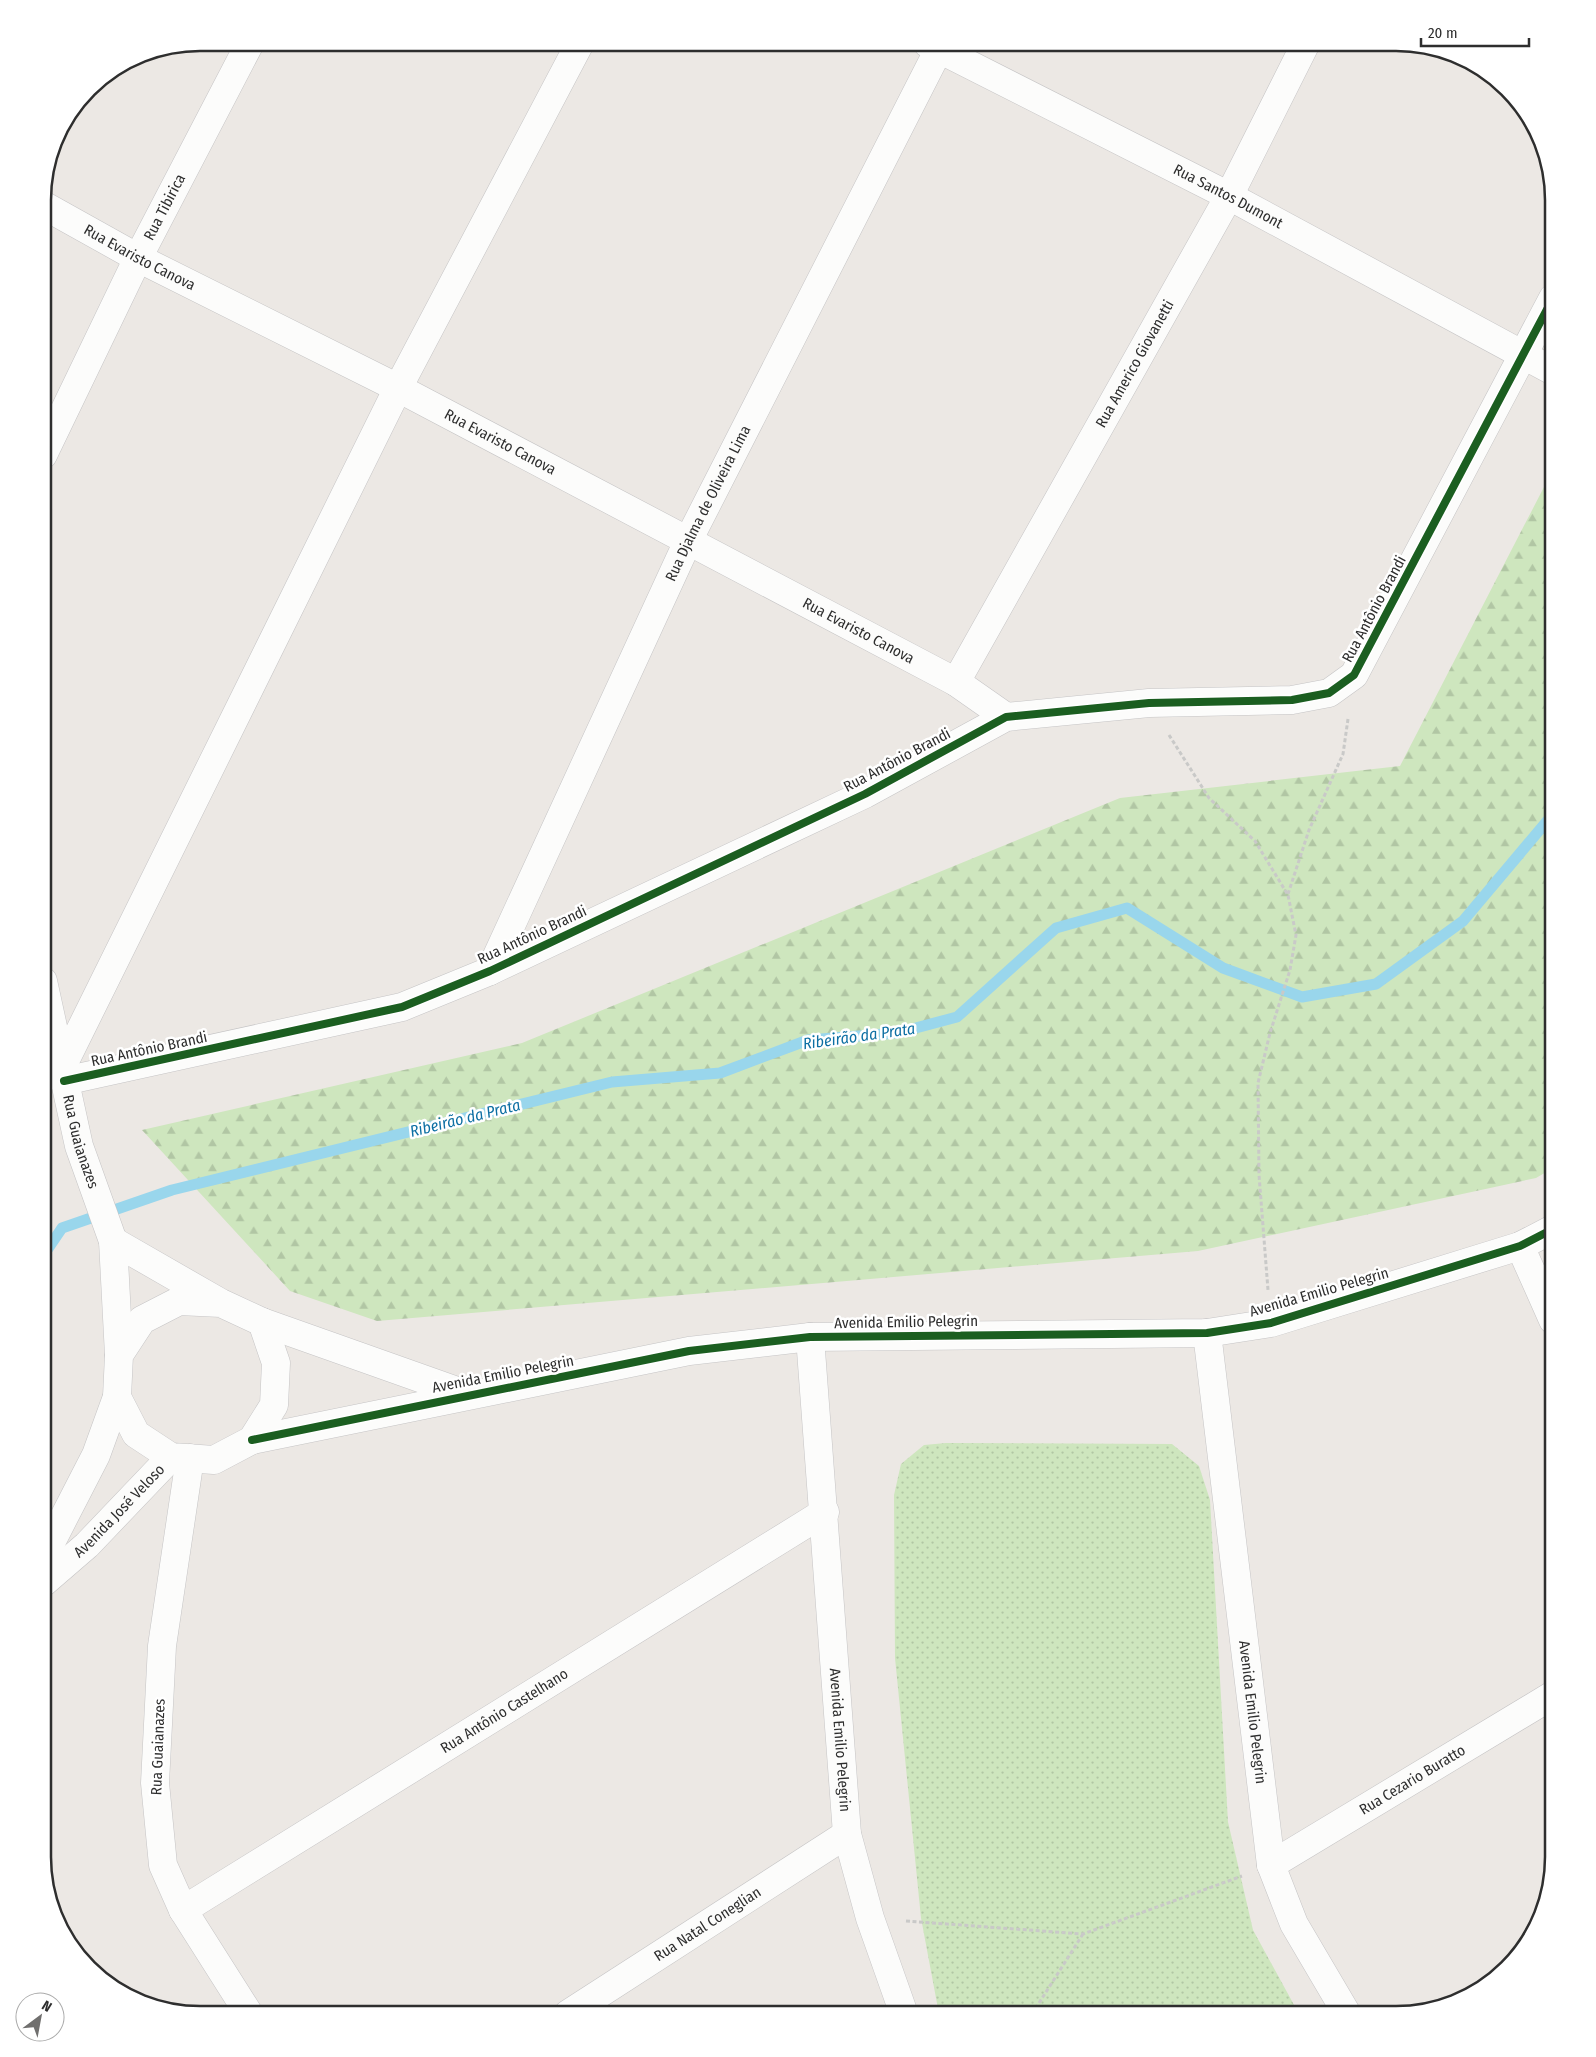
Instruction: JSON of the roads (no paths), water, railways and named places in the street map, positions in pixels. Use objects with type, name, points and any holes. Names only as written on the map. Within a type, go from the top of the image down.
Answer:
[{"type":"street","name":"Rua Tibirica","points":[[52,437],[138,258],[245,51]]},
{"type":"street","points":[[63,1073],[398,388],[576,51]]},
{"type":"street","name":"Rua Djalma de Oliveira Lima","points":[[490,970],[688,541],[933,52]]},
{"type":"street","name":"Rua Santos Dumont","points":[[949,52],[1229,196],[1545,366]]},
{"type":"street","name":"Rua Americo Giovanetti","points":[[956,682],[1229,196],[1302,52]]},
{"type":"street","name":"Rua Evaristo Canova","points":[[52,210],[138,258],[398,388],[956,682],[1006,717]]},
{"type":"street","name":"Rua Antônio Brandi","points":[[63,1073],[402,1007],[490,970],[865,794],[1006,717],[1149,703],[1292,700],[1330,693],[1354,675],[1545,315]]},
{"type":"street","name":"Rua Guaianazes","points":[[52,1020],[79,1146],[110,1231],[119,1355]]},
{"type":"street","points":[[110,1231],[221,1303],[262,1322],[276,1363],[274,1405],[252,1440],[214,1460],[181,1458],[136,1434],[117,1397],[119,1355],[142,1320],[179,1301],[221,1303]]},
{"type":"street","name":"Avenida Emilio Pelegrin","points":[[252,1440],[689,1351],[810,1337],[1207,1333],[1271,1323],[1520,1246],[1545,1234]]},
{"type":"street","points":[[1520,1246],[1545,1300]]},
{"type":"street","name":"Avenida Emilio Pelegrin","points":[[262,1322],[469,1395]]},
{"type":"street","name":"Avenida Emilio Pelegrin","points":[[1207,1333],[1271,1865],[1294,1924],[1342,2006]]},
{"type":"street","name":"Avenida Emilio Pelegrin","points":[[810,1337],[847,1834],[870,1918],[901,2006]]},
{"type":"street","name":"Avenida José Veloso","points":[[51,1542],[96,1455],[117,1397]]},
{"type":"street","name":"Rua Guaianazes","points":[[181,1458],[162,1646],[155,1783],[163,1865],[183,1910],[244,2006]]},
{"type":"street","name":"Avenida José Veloso","points":[[51,1575],[87,1545],[181,1458]]},
{"type":"street","name":"Rua Antônio Castelhano","points":[[183,1910],[824,1512]]},
{"type":"street","name":"Rua Cezario Buratto","points":[[1271,1865],[1545,1700]]},
{"type":"street","name":"Rua Natal Coneglian","points":[[580,2006],[847,1834]]},
{"type":"waterway","name":"Ribeirão da Prata","points":[[51,1244],[62,1228],[172,1190],[612,1082],[720,1073],[808,1040],[897,1033],[957,1017],[1056,928],[1127,908],[1223,968],[1302,997],[1376,984],[1463,921],[1545,824]]}]
